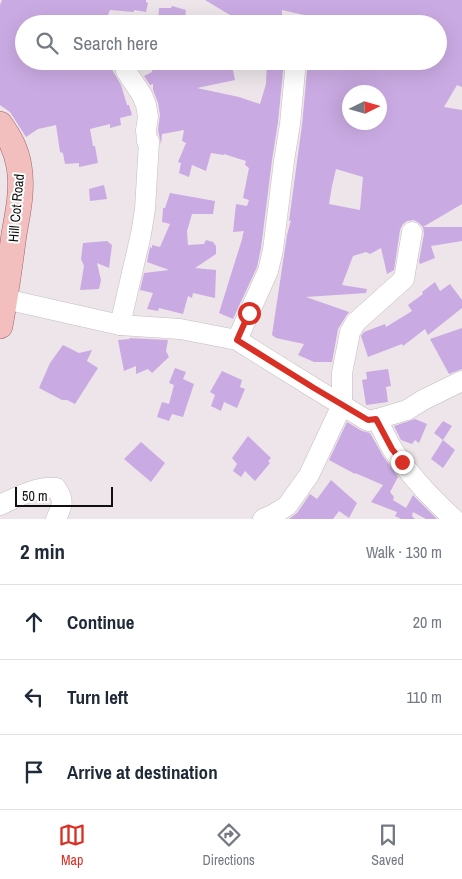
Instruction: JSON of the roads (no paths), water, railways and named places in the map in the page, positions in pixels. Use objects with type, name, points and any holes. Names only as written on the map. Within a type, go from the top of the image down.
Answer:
[{"type":"main road","name":"Hill Cot Road","points":[[0,124],[10,138],[20,167],[20,189],[0,326]]},
{"type":"main road","name":"Hill Cot Road","points":[[0,156],[5,175],[0,226]]},
{"type":"street","points":[[237,340],[268,271],[273,250],[295,70]]},
{"type":"street","points":[[120,325],[144,217],[149,142],[147,136],[148,117],[146,105],[142,95],[126,71]]},
{"type":"street","points":[[263,519],[287,506],[309,475],[342,405],[342,372],[350,332],[356,322],[404,279],[412,232]]},
{"type":"street","points":[[5,299],[120,325],[180,329],[237,340],[368,420],[407,410],[462,381]]},
{"type":"street","points":[[376,419],[392,449],[420,486],[454,519]]},
{"type":"street","points":[[0,505],[38,490],[48,487],[56,488],[62,497],[62,506],[56,519]]}]
